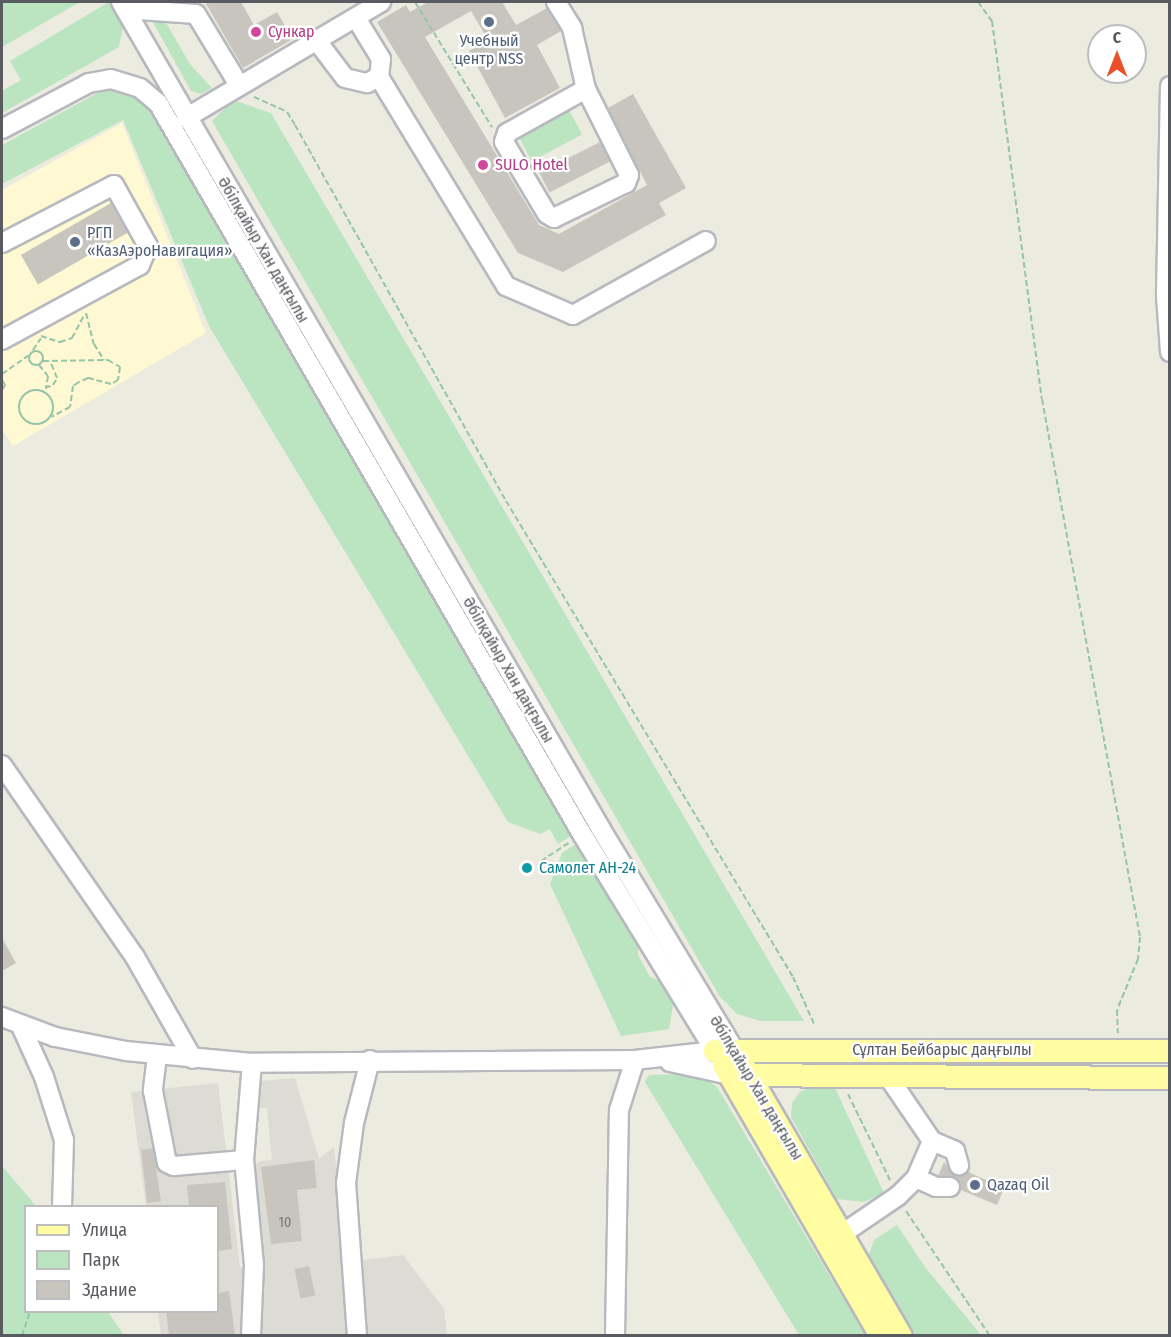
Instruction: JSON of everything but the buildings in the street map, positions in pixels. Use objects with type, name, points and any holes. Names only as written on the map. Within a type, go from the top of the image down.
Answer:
[{"type":"main road","name":"Сұлтан Бейбарыс даңғылы","points":[[725,1051],[1170,1051]]},
{"type":"main road","name":"Әбілқайыр Хан даңғылы","points":[[725,1051],[842,1234],[901,1335]]},
{"type":"main road","name":"Сұлтан Бейбарыс даңғылы","points":[[739,1074],[1170,1078]]},
{"type":"main road","name":"Әбілқайыр Хан даңғылы","points":[[739,1074],[881,1335]]},
{"type":"street","points":[[186,118],[381,2]]},
{"type":"street","points":[[556,2],[572,28],[586,89],[627,168],[626,183],[554,218],[547,214],[504,142],[507,133],[586,89]]},
{"type":"street","points":[[123,5],[196,14],[237,87]]},
{"type":"street","name":"Әбілқайыр Хан даңғылы","points":[[123,5],[725,1051]]},
{"type":"street","points":[[356,18],[381,59],[379,77],[506,286],[573,315],[706,242]]},
{"type":"street","points":[[317,41],[345,78],[368,83],[379,77]]},
{"type":"street","name":"Әбілқайыр Хан даңғылы","points":[[2,129],[89,83],[111,79],[140,88],[158,103],[582,834],[725,1051]]},
{"type":"street","points":[[1170,86],[1168,296],[1170,352]]},
{"type":"street","points":[[2,243],[114,185],[148,246],[140,266],[2,340]]},
{"type":"street","points":[[2,765],[135,957],[193,1059]]},
{"type":"street","points":[[2,1017],[21,1026],[126,1051],[157,1056],[252,1063],[370,1060],[635,1060],[725,1051]]},
{"type":"street","points":[[21,1026],[44,1077],[64,1140],[62,1205]]},
{"type":"street","points":[[157,1056],[153,1091],[167,1163],[174,1166],[244,1160]]},
{"type":"street","points":[[657,1059],[739,1074]]},
{"type":"street","points":[[357,1335],[346,1183],[354,1123],[370,1060]]},
{"type":"street","points":[[615,1335],[619,1110],[635,1060]]},
{"type":"street","points":[[251,1335],[254,1265],[244,1160],[252,1063]]},
{"type":"street","points":[[887,1075],[932,1141],[955,1151],[959,1165]]},
{"type":"street","points":[[842,1234],[898,1196],[916,1178],[932,1141]]},
{"type":"street","points":[[916,1178],[936,1187],[950,1187]]},
{"type":"path","points":[[415,2],[504,142]]},
{"type":"path","points":[[978,2],[992,21],[1042,399],[1140,937],[1138,959],[1117,1010],[1118,1051]]},
{"type":"path","points":[[237,87],[286,112],[295,125],[506,501],[793,977],[815,1026]]},
{"type":"path","points":[[41,336],[47,341],[72,338],[83,321],[84,311],[94,344],[104,360]]},
{"type":"path","points":[[2,374],[30,354],[40,352],[43,362]]},
{"type":"path","points":[[30,354],[30,363],[39,365],[48,376],[44,390]]},
{"type":"path","points":[[39,365],[50,361],[115,361],[120,367],[118,380],[104,384],[88,378],[79,382],[73,386],[70,407],[42,424],[30,423],[19,410],[25,393],[44,390],[53,385],[57,378],[50,361]]},
{"type":"path","points":[[2,380],[5,385],[2,390]]},
{"type":"path","points":[[44,390],[53,401],[51,417]]},
{"type":"path","points":[[542,861],[582,834]]},
{"type":"path","points":[[838,1075],[894,1188]]},
{"type":"path","points":[[903,1207],[990,1335]]},
{"type":"path","points":[[22,1335],[29,1313]]},
{"type":"shaded area","points":[[122,123],[206,333],[13,446],[2,429],[2,190]]},
{"type":"shaded area","points":[[295,1078],[319,1159],[334,1147],[346,1262],[403,1255],[444,1309],[447,1335],[161,1335],[158,1313],[219,1313],[219,1205],[146,1205],[131,1092],[218,1083],[240,1267],[261,1268],[253,1166],[261,1161],[272,1160],[267,1108],[256,1108],[260,1081]]},
{"type":"green space","points":[[2,2],[80,2],[2,47]]},
{"type":"green space","points":[[109,2],[123,27],[119,47],[2,113],[2,91],[21,80],[10,61]]},
{"type":"green space","points":[[149,15],[162,16],[190,64],[212,88],[201,94],[191,91]]},
{"type":"green space","points":[[116,88],[133,92],[157,120],[574,834],[558,844],[550,829],[540,834],[508,822],[209,326],[123,120],[2,184],[2,145],[101,91]]},
{"type":"green space","points":[[233,100],[271,113],[804,1021],[761,1021],[737,1014],[720,997],[212,121]]},
{"type":"green space","points":[[568,108],[582,134],[532,161],[518,135]]},
{"type":"green space","points":[[579,842],[638,946],[638,955],[650,977],[658,980],[673,1005],[669,1029],[621,1036],[550,884],[562,853]]},
{"type":"green space","points":[[683,1074],[707,1080],[717,1087],[865,1335],[799,1335],[645,1082],[649,1075]]},
{"type":"green space","points":[[810,1087],[835,1088],[884,1193],[864,1202],[837,1199],[791,1117],[792,1103],[800,1092]]},
{"type":"green space","points":[[2,1166],[35,1205],[24,1205],[24,1313],[109,1313],[124,1335],[2,1335]]},
{"type":"green space","points":[[897,1225],[925,1267],[981,1335],[915,1335],[868,1257],[874,1240]]},
{"type":"place","name":"Учебный центр NSS","points":[[489,22]]},
{"type":"place","name":"Сункар","points":[[256,32]]},
{"type":"place","name":"SULO Hotel","points":[[483,165]]},
{"type":"place","name":"РГП «КазАэроНавигация»","points":[[75,242]]},
{"type":"place","name":"Самолет АН-24","points":[[527,868]]},
{"type":"place","name":"Qazaq Oil","points":[[975,1185]]}]
